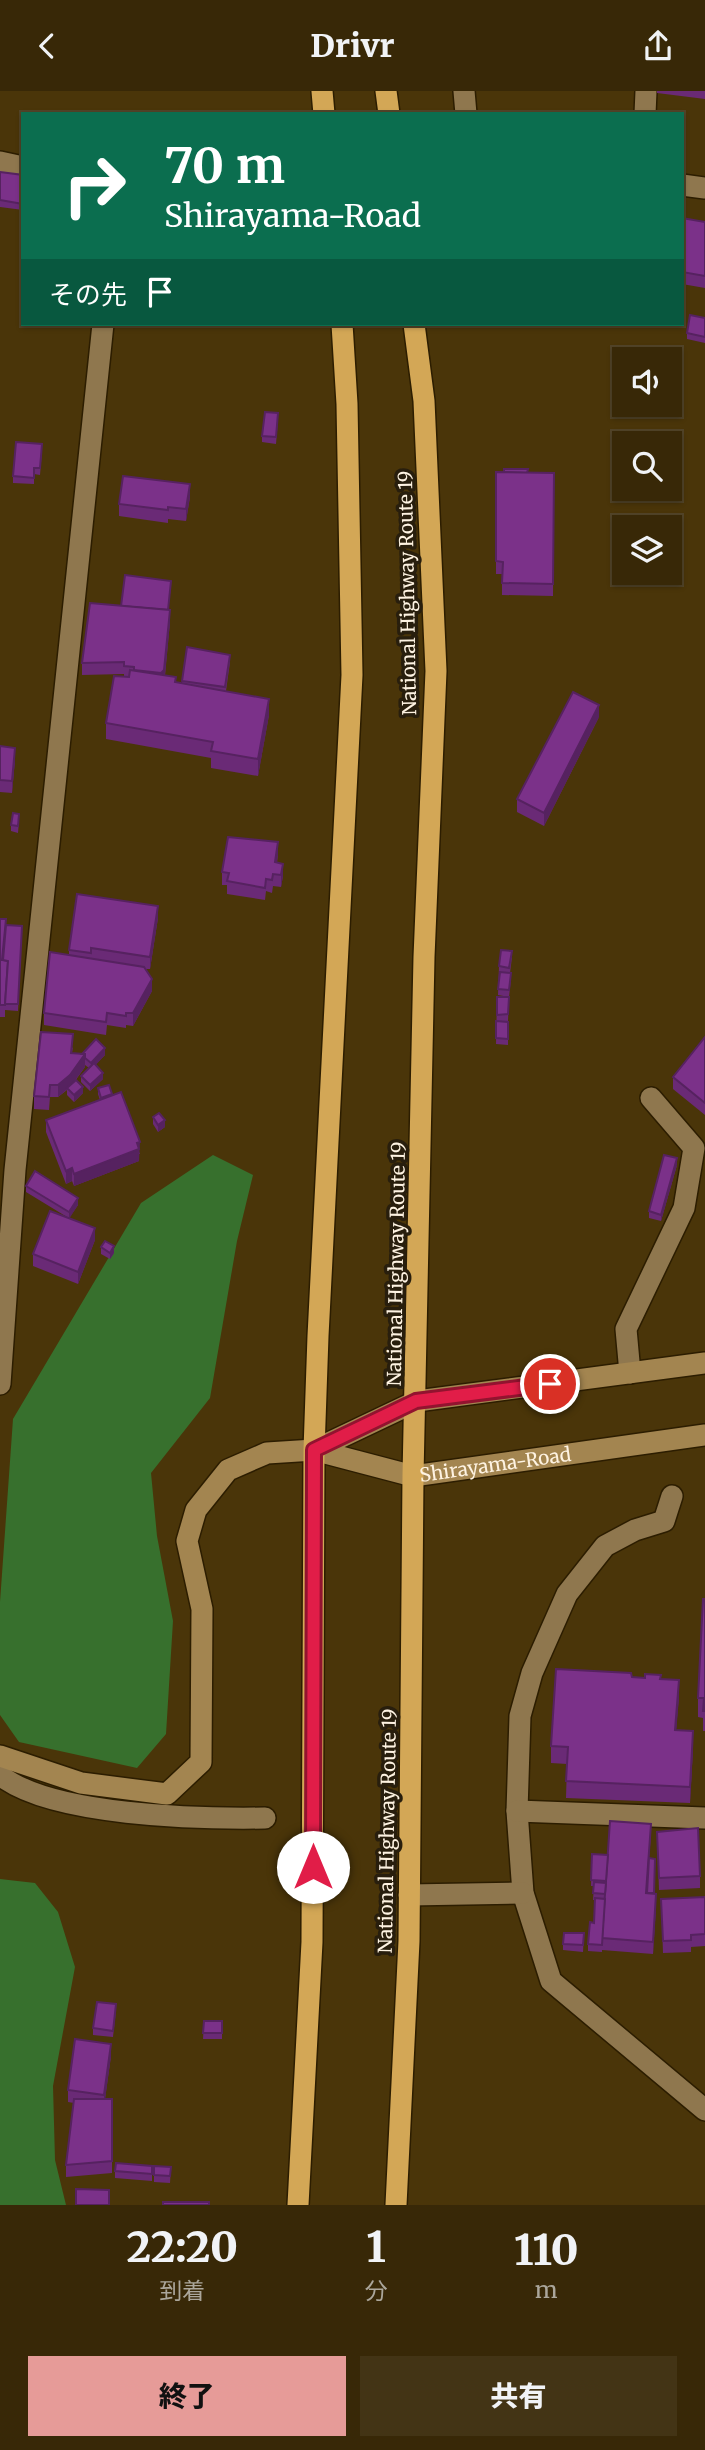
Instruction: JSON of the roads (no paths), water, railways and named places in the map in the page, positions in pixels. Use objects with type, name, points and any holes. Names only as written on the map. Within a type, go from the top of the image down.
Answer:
[{"type":"highway","points":[[322,91],[324,112]]},
{"type":"highway","points":[[386,91],[389,112]]},
{"type":"highway","points":[[298,2205],[312,1943],[314,1450],[352,675],[348,404],[342,326]]},
{"type":"highway","name":"National Highway Route 19","points":[[396,2205],[410,1895],[413,1476],[424,957],[436,671],[424,401],[414,326]]},
{"type":"street","points":[[464,91],[466,112]]},
{"type":"street","points":[[645,112],[646,91]]},
{"type":"street","points":[[0,162],[21,167]]},
{"type":"street","points":[[684,185],[705,188]]},
{"type":"street","points":[[0,1384],[15,1170],[103,326]]},
{"type":"street","points":[[630,1373],[626,1329],[684,1208],[694,1148],[650,1098]]},
{"type":"street","points":[[0,1756],[80,1783],[167,1794],[201,1762],[202,1609],[187,1541],[196,1510],[228,1471],[267,1453],[314,1450],[416,1401],[705,1363]]},
{"type":"street","name":"Shirayama-Road","points":[[314,1450],[413,1476],[705,1435]]},
{"type":"street","points":[[672,1496],[664,1521],[635,1530],[605,1546],[567,1594],[532,1673],[520,1716],[517,1811],[523,1893],[551,1981],[705,2110]]},
{"type":"street","points":[[0,1775],[16,1788],[114,1811],[213,1819],[265,1818]]},
{"type":"street","points":[[517,1811],[705,1818]]},
{"type":"street","points":[[410,1895],[523,1893]]}]
